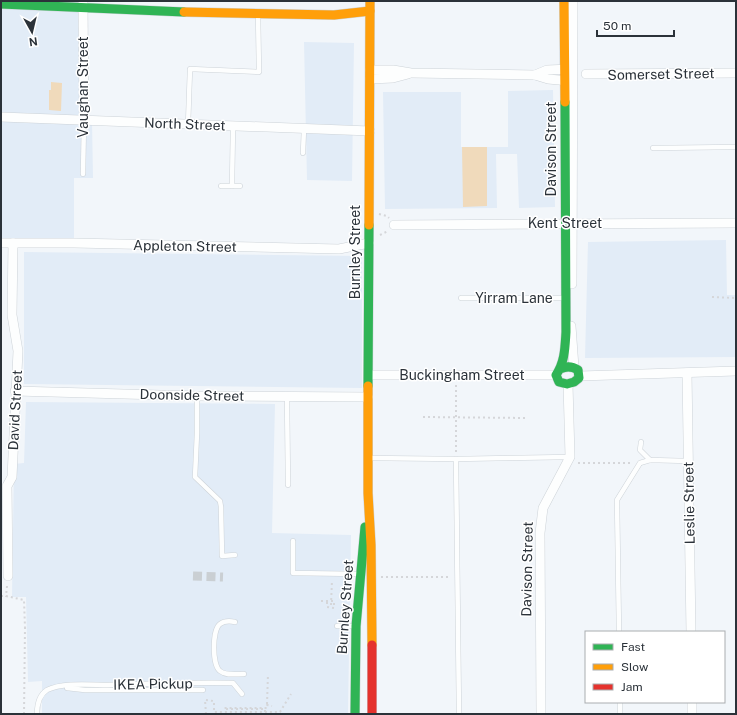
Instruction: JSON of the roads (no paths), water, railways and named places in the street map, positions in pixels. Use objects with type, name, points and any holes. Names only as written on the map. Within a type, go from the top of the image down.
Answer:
[{"type":"main road","name":"Davison Street","points":[[558,372],[565,345],[569,298],[569,69],[564,1]]},
{"type":"main road","points":[[1,4],[83,4],[313,15],[355,14],[370,6]]},
{"type":"main road","name":"Burnley Street","points":[[370,6],[368,502],[371,545],[372,714]]},
{"type":"main road","points":[[566,367],[574,367],[578,370],[580,376],[577,381],[568,384],[559,382],[558,372],[566,367]]},
{"type":"main road","name":"Burnley Street","points":[[355,714],[356,626],[363,541],[368,502]]},
{"type":"main road","points":[[356,626],[371,626]]},
{"type":"street","name":"Davison Street","points":[[569,69],[573,1]]},
{"type":"street","name":"Vaughan Street","points":[[83,4],[84,120]]},
{"type":"street","points":[[535,75],[547,70],[569,69]]},
{"type":"street","name":"Somerset Street","points":[[586,74],[736,73]]},
{"type":"street","points":[[370,74],[393,78],[411,74],[535,75],[548,79],[569,81]]},
{"type":"street","name":"North Street","points":[[1,117],[370,131]]},
{"type":"street","name":"Kent Street","points":[[394,224],[736,223]]},
{"type":"street","name":"Appleton Street","points":[[1,244],[74,243],[339,249],[369,239]]},
{"type":"street","name":"David Street","points":[[8,576],[7,486],[12,477],[15,391],[18,370],[18,351],[12,315],[13,243]]},
{"type":"street","name":"Davison Street","points":[[569,298],[574,367]]},
{"type":"street","points":[[580,376],[736,371]]},
{"type":"street","name":"Buckingham Street","points":[[369,375],[558,372]]},
{"type":"street","name":"Leslie Street","points":[[687,373],[691,631]]},
{"type":"street","name":"Davison Street","points":[[541,714],[540,533],[543,508],[570,457],[568,384]]},
{"type":"street","name":"Doonside Street","points":[[15,391],[196,396],[368,398]]},
{"type":"street","points":[[692,703],[692,714]]},
{"type":"lane","points":[[188,125],[190,69],[259,72],[258,13]]},
{"type":"lane","name":"Vaughan Street","points":[[83,174],[84,120]]},
{"type":"lane","points":[[232,186],[233,126]]},
{"type":"lane","points":[[304,128],[304,153]]},
{"type":"lane","points":[[653,148],[736,147]]},
{"type":"lane","points":[[221,186],[240,186]]},
{"type":"lane","name":"Yirram Lane","points":[[462,298],[569,298]]},
{"type":"lane","points":[[196,396],[197,433],[195,477],[220,501],[222,556],[235,555]]},
{"type":"lane","points":[[287,397],[288,486]]},
{"type":"lane","points":[[640,442],[640,450],[650,460]]},
{"type":"lane","points":[[368,458],[456,459],[570,457]]},
{"type":"lane","points":[[456,459],[459,714]]},
{"type":"lane","points":[[619,631],[617,500],[640,463],[650,460],[688,461]]},
{"type":"lane","points":[[293,540],[293,572],[361,574]]},
{"type":"lane","points":[[235,622],[224,622],[216,628],[216,664],[217,669],[227,674],[244,674]]},
{"type":"lane","points":[[337,626],[356,626]]},
{"type":"lane","name":"IKEA Pickup","points":[[37,714],[38,702],[42,695],[49,690],[72,685],[169,683],[233,684],[242,694]]},
{"type":"lane","name":"IKEA Pickup","points":[[60,687],[85,690],[203,690]]},
{"type":"lane","points":[[620,703],[620,714]]},
{"type":"tunnel","points":[[193,576],[223,577]]}]
